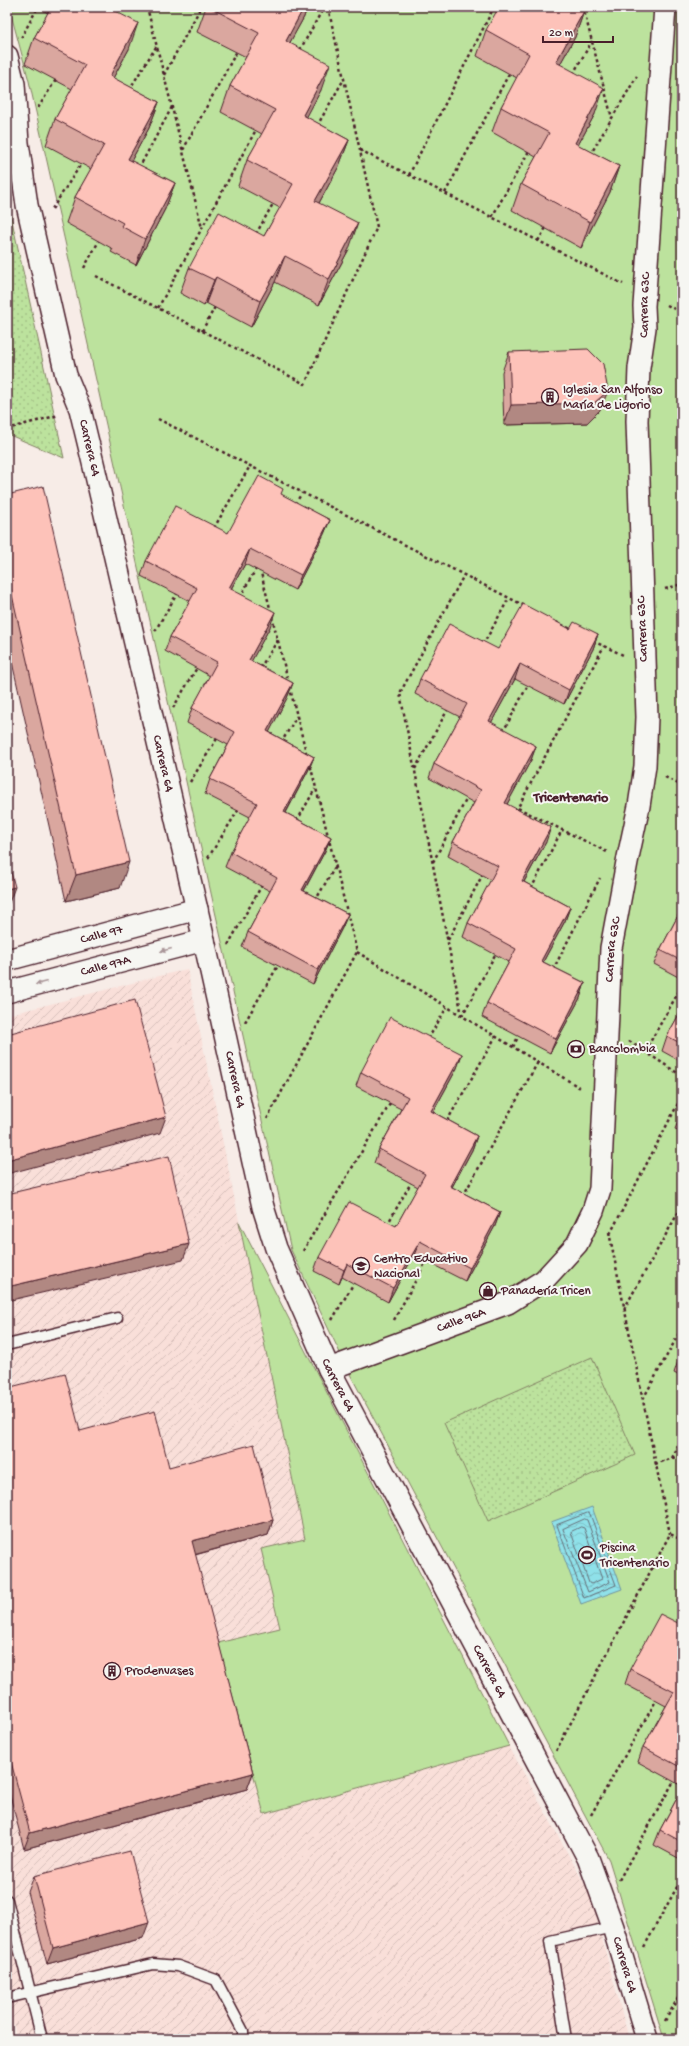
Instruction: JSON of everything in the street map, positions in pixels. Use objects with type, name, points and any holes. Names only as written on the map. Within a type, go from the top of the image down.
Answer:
[{"type":"street","name":"Carrera 63C","points":[[578,1244],[593,1211],[600,1189],[611,948],[626,862],[639,806],[645,766],[647,717],[637,421],[639,368],[645,328],[644,306],[646,295],[665,7]]},
{"type":"street","name":"Carrera 64","points":[[8,58],[18,143],[28,205],[66,375],[80,409],[174,808],[263,1207],[276,1248],[329,1369],[588,1858],[606,1905],[647,2039]]},
{"type":"street","name":"Calle 97","points":[[7,960],[197,909]]},
{"type":"street","name":"Calle 97A","points":[[7,992],[204,940]]},
{"type":"street","name":"Calle 96A","points":[[329,1369],[508,1303],[544,1280],[578,1244]]},
{"type":"lane","points":[[7,1345],[117,1318]]},
{"type":"lane","points":[[7,1900],[42,2039]]},
{"type":"lane","points":[[566,2039],[550,1941],[613,1927]]},
{"type":"lane","points":[[7,1998],[154,1964],[178,1966],[216,1980],[243,2031],[243,2039]]},
{"type":"path","points":[[8,58],[38,7]]},
{"type":"path","points":[[147,7],[202,228]]},
{"type":"path","points":[[164,76],[201,7]]},
{"type":"path","points":[[297,55],[324,7]]},
{"type":"path","points":[[96,276],[305,384],[377,227],[328,7]]},
{"type":"path","points":[[409,175],[493,7]]},
{"type":"path","points":[[583,7],[612,118]]},
{"type":"path","points":[[572,74],[592,41]]},
{"type":"path","points":[[127,92],[157,47]]},
{"type":"path","points":[[182,150],[239,48]]},
{"type":"path","points":[[445,193],[512,69]]},
{"type":"path","points":[[587,159],[639,72]]},
{"type":"path","points":[[38,109],[58,75]]},
{"type":"path","points":[[313,133],[344,79]]},
{"type":"path","points":[[137,170],[172,107]]},
{"type":"path","points":[[158,308],[259,124]]},
{"type":"path","points":[[359,149],[646,295]]},
{"type":"path","points":[[492,217],[530,149]]},
{"type":"path","points":[[35,236],[85,157]]},
{"type":"path","points":[[255,235],[275,201]]},
{"type":"path","points":[[538,241],[550,220]]},
{"type":"path","points":[[84,268],[103,233]]},
{"type":"path","points":[[202,331],[217,303]]},
{"type":"path","points":[[7,429],[80,409]]},
{"type":"path","points":[[158,419],[528,608]]},
{"type":"path","points":[[210,535],[250,466]]},
{"type":"path","points":[[294,506],[302,492]]},
{"type":"path","points":[[238,599],[259,564],[357,952],[250,1150]]},
{"type":"path","points":[[462,1016],[400,693],[464,575]]},
{"type":"path","points":[[139,659],[179,590]]},
{"type":"path","points":[[482,646],[509,598]]},
{"type":"path","points":[[554,621],[579,633]]},
{"type":"path","points":[[556,631],[560,624]]},
{"type":"path","points":[[257,673],[278,639]]},
{"type":"path","points":[[591,640],[645,667]]},
{"type":"path","points":[[514,815],[604,646]]},
{"type":"path","points":[[157,736],[202,660]]},
{"type":"path","points":[[500,736],[530,680]]},
{"type":"path","points":[[415,770],[449,708]]},
{"type":"path","points":[[276,750],[297,716]]},
{"type":"path","points":[[174,808],[219,734]]},
{"type":"path","points":[[680,785],[682,781]]},
{"type":"path","points":[[296,823],[316,788]]},
{"type":"path","points":[[432,862],[470,792]]},
{"type":"path","points":[[191,885],[242,804]]},
{"type":"path","points":[[518,808],[626,862]]},
{"type":"path","points":[[529,892],[562,830]]},
{"type":"path","points":[[312,908],[335,866]]},
{"type":"path","points":[[447,940],[484,871]]},
{"type":"path","points":[[550,976],[601,876]]},
{"type":"path","points":[[212,975],[266,878]]},
{"type":"path","points":[[462,1016],[499,947]]},
{"type":"path","points":[[357,952],[605,1102]]},
{"type":"path","points":[[229,1051],[280,962]]},
{"type":"path","points":[[645,1051],[682,986]]},
{"type":"path","points":[[427,1040],[447,1007]]},
{"type":"path","points":[[608,1026],[682,1076]]},
{"type":"path","points":[[513,1047],[520,1033]]},
{"type":"path","points":[[444,1125],[496,1036]]},
{"type":"path","points":[[461,1200],[538,1062]]},
{"type":"path","points":[[609,1235],[682,1096]]},
{"type":"path","points":[[288,1276],[391,1101]]},
{"type":"path","points":[[385,1228],[413,1180]]},
{"type":"path","points":[[624,1309],[682,1206]]},
{"type":"path","points":[[544,1775],[670,1534],[608,1227]]},
{"type":"path","points":[[376,1352],[430,1255]]},
{"type":"path","points":[[318,1345],[358,1276]]},
{"type":"path","points":[[642,1400],[682,1328]]},
{"type":"path","points":[[671,1458],[682,1439]]},
{"type":"path","points":[[655,1464],[682,1455]]},
{"type":"path","points":[[670,1534],[682,1540]]},
{"type":"path","points":[[578,1838],[659,1696]]},
{"type":"path","points":[[606,1905],[678,1773]]},
{"type":"path","points":[[628,1976],[682,1878]]},
{"type":"path","points":[[662,2025],[682,1991]]},
{"type":"shaded area","points":[[187,969],[305,1539],[261,1549],[280,1628],[265,1814],[509,1746],[590,1894],[629,2039],[17,2039],[7,2000],[7,1015]]},
{"type":"green space","points":[[9,7],[682,7],[682,2039],[664,2039],[609,1860],[351,1376],[291,1250],[29,81]]},
{"type":"green space","points":[[7,198],[64,458],[7,434]]},
{"type":"green space","points":[[239,1222],[509,1746],[264,1814],[218,1643],[280,1628],[261,1549],[305,1539]]},
{"type":"green space","points":[[592,1357],[635,1455],[488,1521],[444,1423]]},
{"type":"water","name":"Piscina Tricentenario","points":[[592,1507],[622,1589],[581,1604],[551,1522]]},
{"type":"building","points":[[51,7],[107,7],[138,23],[110,76],[159,102],[128,159],[175,183],[145,239],[121,226],[123,223],[75,197],[104,145],[55,119],[85,65],[34,38]]},
{"type":"building","points":[[209,7],[304,7],[286,41],[330,64],[303,115],[349,140],[315,201],[358,223],[329,279],[285,256],[260,301],[216,277],[214,280],[189,268],[219,212],[264,236],[293,184],[247,160],[275,110],[230,86],[259,33]]},
{"type":"building","points":[[499,7],[577,7],[584,11],[556,62],[604,88],[575,143],[619,166],[590,222],[521,184],[549,133],[501,107],[529,54],[486,30]]},
{"type":"building","points":[[588,349],[603,364],[608,391],[594,403],[511,405],[509,352]]},
{"type":"building","points":[[259,476],[283,489],[281,494],[330,520],[301,575],[250,549],[229,588],[275,612],[249,660],[293,683],[267,731],[314,757],[284,812],[331,837],[302,890],[348,914],[318,970],[248,932],[277,878],[231,852],[257,803],[210,779],[235,732],[192,708],[217,662],[170,637],[197,588],[146,561],[175,506],[228,533]]},
{"type":"building","points":[[43,486],[129,862],[76,875],[7,573],[7,495]]},
{"type":"building","points":[[523,604],[570,629],[574,622],[598,634],[569,690],[520,664],[489,721],[536,746],[505,803],[551,827],[522,881],[570,907],[541,961],[585,983],[556,1039],[487,1003],[516,949],[468,923],[498,866],[453,842],[481,790],[434,764],[467,704],[420,679],[449,624],[498,649]]},
{"type":"building","points":[[7,858],[15,887],[7,889]]},
{"type":"building","points":[[682,908],[682,961],[660,950]]},
{"type":"building","points":[[135,1000],[166,1117],[7,1160],[7,1034]]},
{"type":"building","points":[[682,1009],[682,1044],[667,1036]]},
{"type":"building","points":[[390,1017],[462,1054],[431,1111],[477,1136],[450,1186],[500,1212],[470,1268],[420,1241],[393,1288],[347,1264],[344,1270],[319,1257],[349,1202],[396,1226],[425,1174],[379,1149],[408,1097],[361,1072]]},
{"type":"building","points":[[169,1156],[189,1244],[7,1287],[7,1194]]},
{"type":"building","name":"Prodenvases","points":[[65,1373],[80,1431],[155,1411],[169,1467],[254,1444],[273,1520],[192,1541],[253,1773],[30,1833],[7,1747],[7,1388]]},
{"type":"building","points":[[660,1614],[682,1625],[682,1768],[643,1747],[674,1692],[630,1669]]},
{"type":"building","points":[[682,1789],[682,1842],[660,1830]]},
{"type":"building","points":[[130,1851],[149,1922],[53,1948],[34,1876]]},
{"type":"place","name":"Iglesia San Alfonso María de Ligorio","points":[[550,397]]},
{"type":"place","name":"Bancolombia","points":[[576,1049]]},
{"type":"place","name":"Centro Educativo Nacional","points":[[361,1266]]},
{"type":"place","name":"Panadería Tricen","points":[[488,1291]]},
{"type":"place","name":"Piscina Tricentenario","points":[[587,1555]]},
{"type":"place","name":"Prodenvases","points":[[112,1671]]},
{"type":"district","name":"Tricentenario","points":[[571,798]]}]
